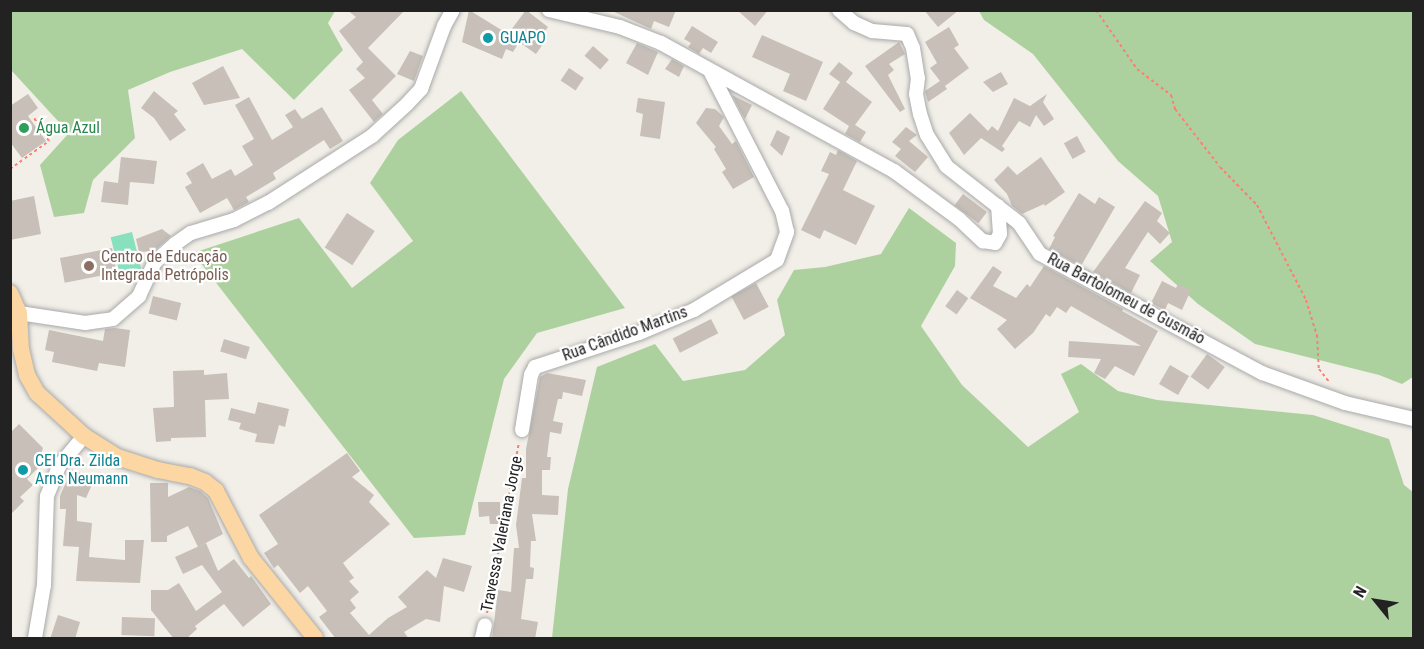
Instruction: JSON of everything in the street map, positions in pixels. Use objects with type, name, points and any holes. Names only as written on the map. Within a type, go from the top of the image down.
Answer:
[{"type":"main road","points":[[10,293],[19,313],[21,349],[27,375],[37,393],[84,436],[117,457],[158,470],[190,476],[216,491],[251,558],[315,639]]},
{"type":"street","points":[[19,313],[85,323],[113,319],[139,296],[155,262],[175,244],[191,233],[253,212],[372,136],[390,120],[421,90],[444,26],[453,10]]},
{"type":"street","name":"Rua Bartolomeu de Gusmão","points":[[839,10],[854,23],[872,31],[907,34],[914,48],[918,78],[916,94],[927,135],[946,166],[1019,223],[1040,254],[1191,333],[1262,374],[1345,403],[1413,419]]},
{"type":"street","points":[[550,11],[643,35],[839,139],[894,171],[959,219],[982,241],[994,243],[1000,234],[998,206]]},
{"type":"street","name":"Rua Cândido Martins","points":[[522,430],[531,375],[535,367],[639,333],[694,310],[777,260],[786,232],[782,211],[711,73]]},
{"type":"street","points":[[35,639],[44,585],[47,496],[59,466],[84,436]]},
{"type":"path","points":[[1095,10],[1137,69],[1171,95],[1175,109],[1220,167],[1257,205],[1306,300],[1317,335],[1319,369],[1345,403]]},
{"type":"path","points":[[10,169],[49,141],[33,116]]},
{"type":"path","name":"Travessa Valeriana Jorge","points":[[484,632],[522,430]]},
{"type":"green space","points":[[11,10],[335,11],[328,23],[343,50],[294,100],[242,49],[170,72],[128,90],[135,138],[93,180],[84,213],[54,217],[40,165],[69,133],[11,70]]},
{"type":"green space","points":[[979,11],[1413,11],[1413,377],[1402,384],[1379,375],[1255,344],[1198,304],[1150,261],[1172,242],[1158,196],[1118,161],[1033,54],[984,20]]},
{"type":"green space","points":[[461,91],[625,308],[537,333],[504,379],[465,535],[414,538],[193,253],[299,218],[352,288],[413,241],[370,183],[398,140]]},
{"type":"green space","points":[[909,208],[956,243],[955,266],[921,326],[962,385],[1028,447],[1079,412],[1061,374],[1081,364],[1118,391],[1157,400],[1313,415],[1389,439],[1404,485],[1413,492],[1413,638],[552,638],[568,489],[597,367],[655,344],[683,381],[745,370],[785,335],[777,300],[794,270],[825,267],[881,254]]},
{"type":"green space","points":[[132,232],[142,271],[120,276],[111,237]]},
{"type":"building","points":[[347,10],[405,10],[368,48],[396,76],[372,100],[383,114],[374,122],[349,90],[365,78],[356,69],[363,62],[339,31],[356,17]]},
{"type":"building","points":[[469,10],[508,34],[526,10],[548,27],[540,38],[545,41],[536,54],[519,42],[513,52],[506,49],[502,59],[462,42]]},
{"type":"building","points":[[610,10],[676,10],[669,27],[654,21],[651,29]]},
{"type":"building","points":[[737,10],[768,10],[755,26]]},
{"type":"building","points":[[924,10],[959,10],[938,27]]},
{"type":"building","points":[[692,26],[718,42],[711,53],[703,48],[699,54],[688,47],[691,43],[684,39]]},
{"type":"building","points":[[949,27],[959,45],[954,48],[969,68],[945,86],[947,89],[928,102],[925,91],[940,81],[930,68],[937,63],[925,42]]},
{"type":"building","points":[[762,35],[823,62],[806,101],[783,91],[790,74],[752,57]]},
{"type":"building","points":[[899,42],[905,54],[889,64],[894,70],[888,75],[905,109],[900,112],[865,66]]},
{"type":"building","points":[[637,43],[658,52],[648,75],[626,63]]},
{"type":"building","points":[[593,46],[609,60],[600,70],[584,56]]},
{"type":"building","points":[[410,51],[423,56],[414,81],[397,74]]},
{"type":"building","points":[[672,59],[684,66],[679,77],[665,69]]},
{"type":"building","points":[[839,62],[853,73],[846,82],[872,102],[855,125],[866,132],[860,142],[845,134],[849,126],[823,109],[840,82],[829,74]]},
{"type":"building","points":[[223,66],[240,98],[204,105],[192,83]]},
{"type":"building","points":[[569,68],[584,78],[576,91],[561,80]]},
{"type":"building","points":[[1001,72],[1008,84],[993,92],[983,82]]},
{"type":"building","points":[[154,91],[178,111],[174,114],[186,130],[170,141],[154,118],[141,108]]},
{"type":"building","name":"Água Azul","points":[[28,94],[38,108],[28,116],[46,141],[22,158],[10,142],[10,106]]},
{"type":"building","points":[[1047,94],[1043,102],[1054,119],[1044,126],[1036,115],[1030,127],[1019,121],[1002,146],[1005,149],[1002,152],[981,138],[964,155],[949,133],[970,113],[988,131],[992,126],[998,131],[1014,98],[1030,106]]},
{"type":"building","points":[[732,95],[752,105],[745,119],[742,114]]},
{"type":"building","points":[[249,97],[272,140],[293,127],[285,115],[295,109],[302,119],[322,107],[343,141],[330,149],[324,140],[273,173],[276,179],[246,197],[249,202],[236,209],[234,210],[227,198],[200,213],[185,187],[192,183],[186,173],[203,163],[212,179],[231,169],[235,176],[253,165],[242,146],[254,139],[235,105]]},
{"type":"building","points":[[638,98],[665,102],[660,139],[640,136],[643,114],[636,112]]},
{"type":"building","points":[[706,108],[715,109],[724,117],[719,126],[732,144],[736,141],[754,177],[733,189],[722,172],[726,169],[714,149],[716,147],[696,123]]},
{"type":"building","points":[[906,127],[917,135],[909,141],[928,157],[915,172],[895,156],[901,149],[892,142]]},
{"type":"building","points":[[777,130],[790,137],[782,156],[770,145]]},
{"type":"building","points":[[1077,136],[1086,152],[1073,159],[1064,143]]},
{"type":"building","points":[[838,150],[857,161],[843,190],[875,206],[856,245],[824,230],[820,239],[801,230],[829,174],[821,171],[830,152],[836,155]]},
{"type":"building","points":[[121,157],[157,161],[154,184],[130,182],[128,205],[101,202],[104,181],[118,183]]},
{"type":"building","points":[[1041,157],[1065,192],[1045,206],[1044,204],[1022,214],[1012,206],[1007,194],[994,180],[1008,166],[1017,175]]},
{"type":"building","points":[[1079,193],[1095,204],[1099,197],[1115,207],[1081,266],[1049,249],[1055,237],[1053,236]]},
{"type":"building","points":[[963,194],[987,212],[979,223],[955,205]]},
{"type":"building","points":[[34,196],[41,234],[10,240],[10,201]]},
{"type":"building","points":[[1145,201],[1162,213],[1157,221],[1170,233],[1160,244],[1148,232],[1142,241],[1125,268],[1140,275],[1131,293],[1093,272]]},
{"type":"building","points":[[347,213],[375,231],[352,265],[325,247]]},
{"type":"building","points":[[162,229],[171,236],[154,251],[139,252],[136,239]]},
{"type":"building","name":"Centro de Educação Integrada Petrópolis","points":[[112,248],[117,273],[65,283],[60,258]]},
{"type":"building","points":[[993,266],[1002,272],[993,286],[1016,298],[1027,284],[1030,287],[1044,266],[1158,331],[1134,376],[1115,366],[1105,379],[1094,373],[1101,359],[1068,357],[1069,341],[1141,346],[1071,306],[1066,313],[1057,307],[1050,317],[1046,314],[1033,333],[1015,349],[997,329],[1007,320],[970,298]]},
{"type":"building","points":[[1162,281],[1176,288],[1178,284],[1191,290],[1182,310],[1168,303],[1165,310],[1151,303]]},
{"type":"building","points":[[756,283],[769,307],[744,320],[731,296]]},
{"type":"building","points":[[957,290],[968,298],[957,314],[945,306]]},
{"type":"building","points":[[153,296],[181,303],[177,320],[149,313]]},
{"type":"building","points":[[711,319],[718,333],[680,353],[673,339]]},
{"type":"building","points":[[105,329],[130,330],[125,367],[99,363],[97,371],[52,362],[54,352],[45,350],[49,330],[103,341]]},
{"type":"building","points":[[224,339],[250,347],[246,359],[220,351]]},
{"type":"building","points":[[1207,354],[1225,367],[1208,390],[1191,377]]},
{"type":"building","points":[[1170,365],[1189,376],[1178,395],[1159,384]]},
{"type":"building","points":[[204,370],[204,375],[227,373],[229,399],[205,400],[206,437],[171,438],[171,441],[156,442],[153,408],[174,407],[173,371]]},
{"type":"building","points":[[547,373],[586,380],[582,396],[563,392],[562,399],[558,399],[553,421],[563,423],[561,434],[550,432],[547,457],[551,457],[550,470],[542,470],[542,495],[559,496],[558,515],[532,514],[536,541],[531,541],[530,567],[534,568],[533,579],[526,579],[521,619],[538,622],[535,639],[492,639],[498,590],[511,592],[514,548],[519,548],[516,525],[522,478],[526,478],[526,449],[540,377]]},
{"type":"building","points":[[258,402],[289,409],[285,427],[279,425],[274,444],[255,442],[257,434],[239,429],[241,423],[228,420],[231,408],[255,414]]},
{"type":"building","name":"CEI Dra. Zilda Arns Neumann","points":[[19,424],[43,448],[40,457],[45,461],[27,479],[33,485],[20,497],[24,501],[10,515],[10,433]]},
{"type":"building","points":[[347,453],[360,471],[352,477],[374,495],[369,502],[390,524],[343,563],[354,578],[349,581],[359,592],[350,600],[356,608],[350,613],[369,635],[388,618],[407,607],[398,597],[427,570],[436,578],[443,558],[472,566],[464,592],[444,586],[440,622],[426,619],[404,632],[409,639],[336,639],[319,617],[327,611],[308,586],[300,593],[278,565],[274,568],[264,553],[278,544],[259,515]]},
{"type":"building","points":[[72,469],[94,480],[86,498],[77,495],[77,521],[92,523],[89,557],[125,560],[125,540],[144,540],[140,583],[76,581],[79,547],[63,546],[66,509],[60,509],[60,496]]},
{"type":"building","points":[[150,483],[168,483],[168,497],[189,487],[200,491],[208,498],[223,534],[198,547],[188,526],[167,536],[167,542],[151,542]]},
{"type":"building","points":[[478,502],[500,502],[500,524],[490,524],[489,516],[479,517]]},
{"type":"building","points":[[206,543],[218,571],[234,559],[249,578],[251,576],[271,604],[243,627],[224,604],[195,626],[197,629],[186,639],[174,639],[151,610],[151,590],[168,590],[179,583],[196,611],[222,592],[202,565],[183,574],[175,557]]},
{"type":"building","points":[[58,615],[80,622],[75,639],[50,639]]},
{"type":"building","points":[[122,617],[155,618],[154,636],[121,635]]},
{"type":"place","name":"GUAPO","points":[[488,38]]},
{"type":"place","name":"Água Azul","points":[[24,128]]},
{"type":"place","name":"Centro de Educação Integrada Petrópolis","points":[[89,266]]},
{"type":"place","name":"CEI Dra. Zilda Arns Neumann","points":[[23,470]]}]
